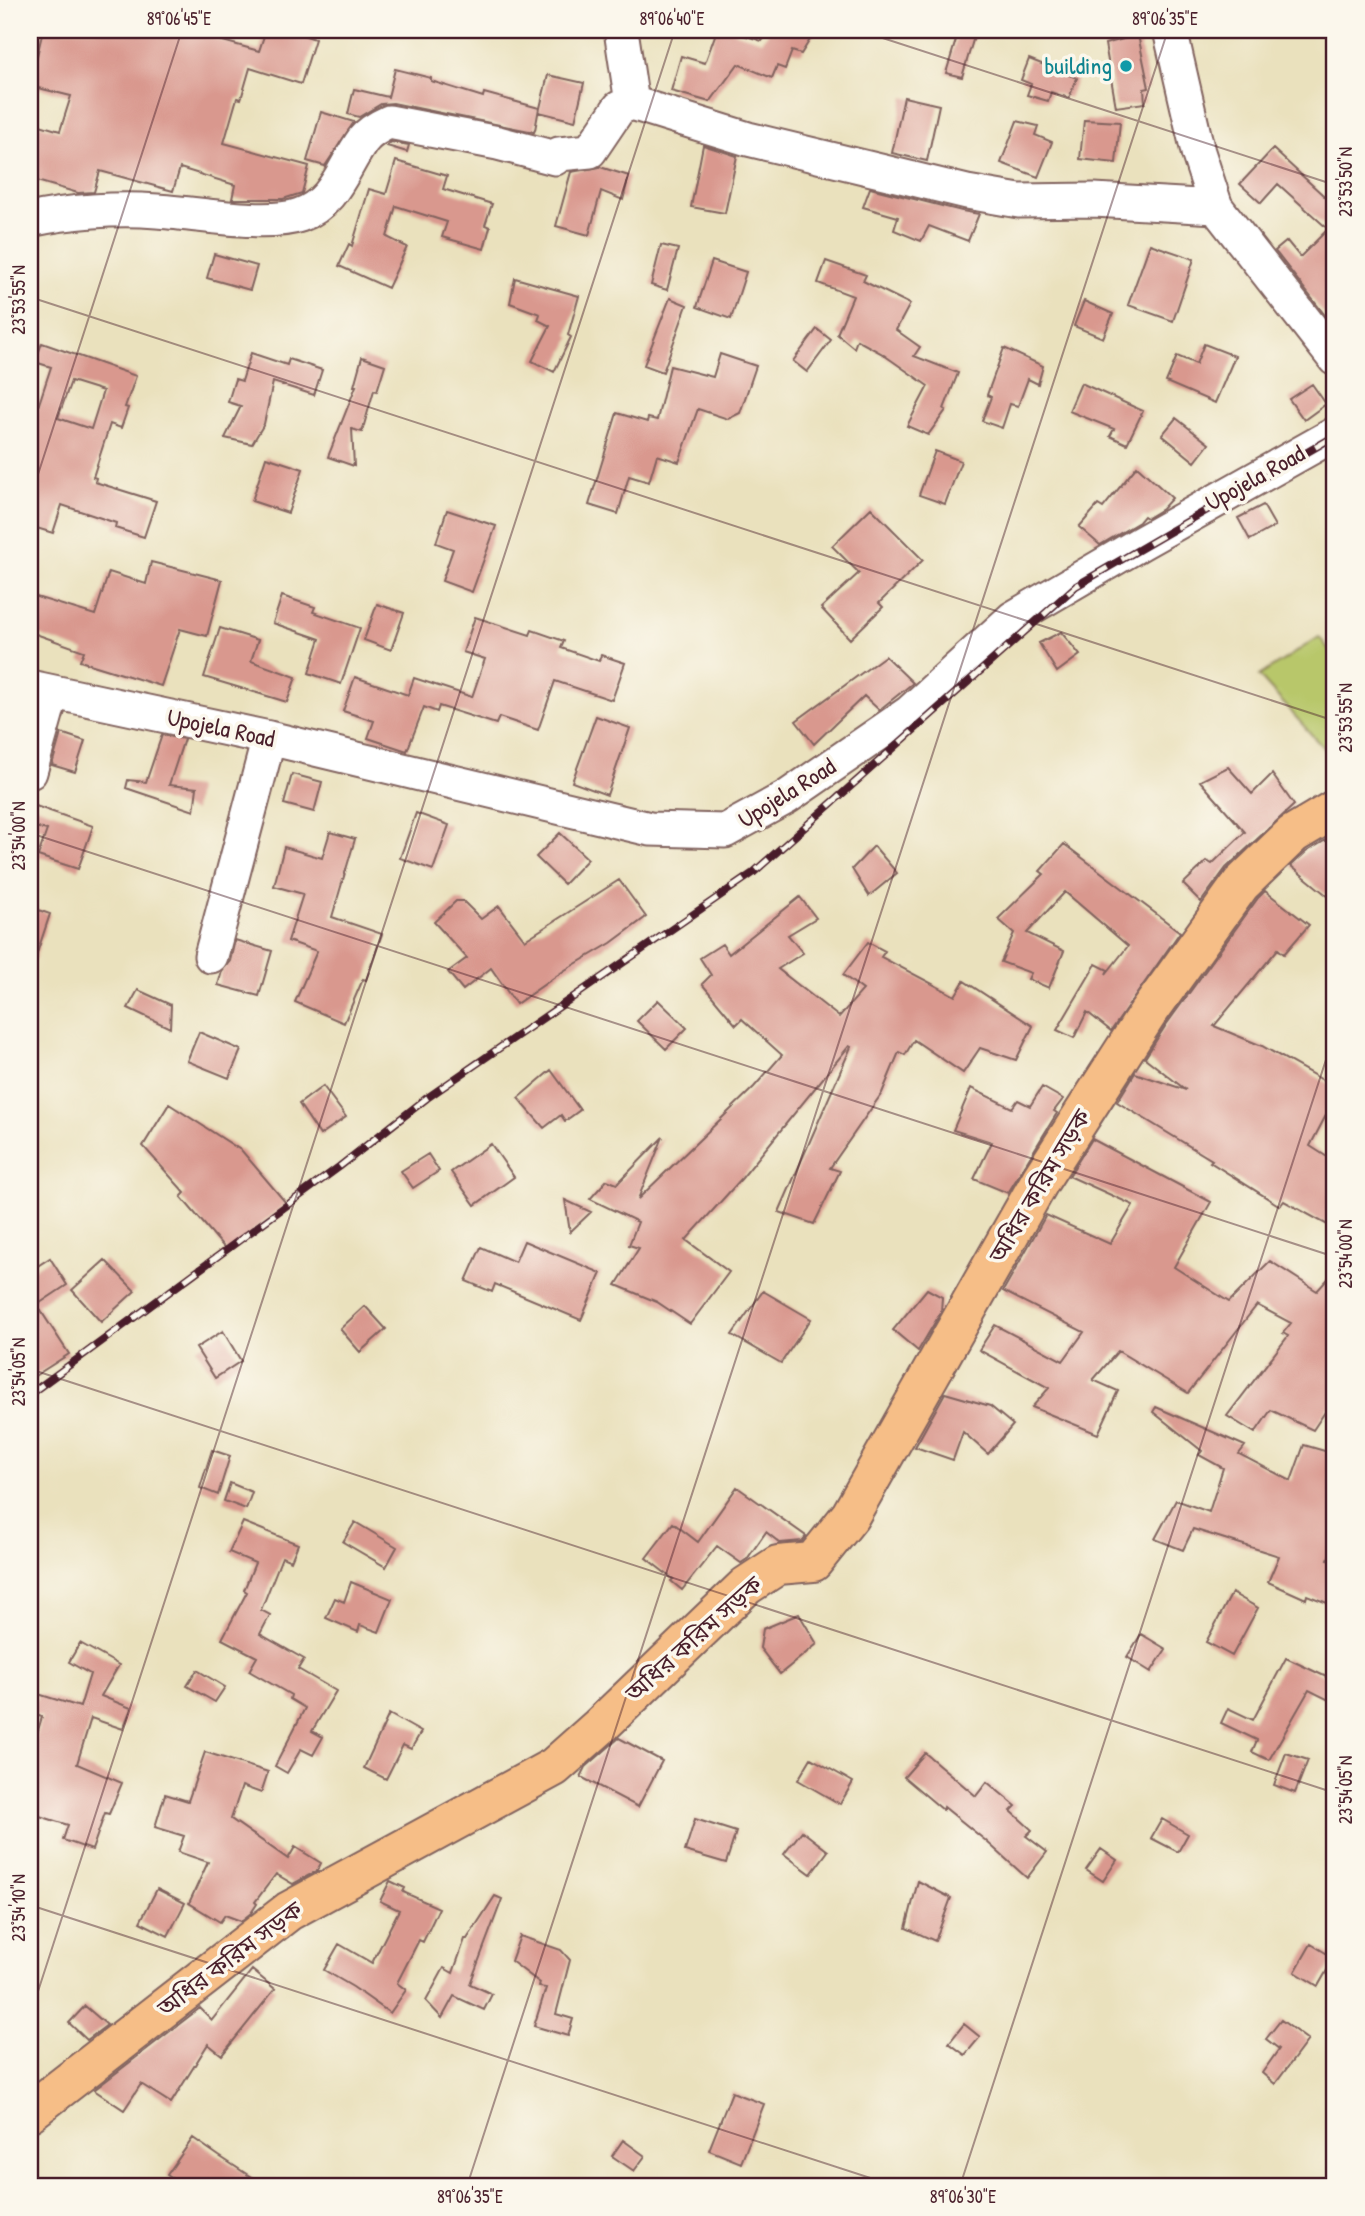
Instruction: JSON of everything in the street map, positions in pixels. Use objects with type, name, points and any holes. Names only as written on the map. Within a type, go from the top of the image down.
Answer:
[{"type":"main road","name":"অধির করিম সড়ক","points":[[30,2112],[289,1911],[554,1767],[746,1586],[778,1565],[813,1562],[850,1516],[1041,1179],[1148,1013],[1241,884],[1293,834],[1335,809]]},
{"type":"street","points":[[621,30],[632,103]]},
{"type":"street","points":[[1170,30],[1198,152],[1216,207],[1335,359]]},
{"type":"street","points":[[30,220],[58,214],[153,211],[273,220],[299,216],[319,206],[337,185],[364,139],[389,122],[498,143],[555,158],[559,154],[590,151],[619,108],[632,103],[748,139],[967,192],[1018,201],[1094,200],[1216,207]]},
{"type":"street","name":"Upojela Road","points":[[41,690],[270,738],[650,829],[726,831],[787,797],[910,712],[1013,618],[1335,434]]},
{"type":"street","points":[[30,772],[41,690]]},
{"type":"street","points":[[211,957],[270,738]]},
{"type":"green space","points":[[1319,637],[1335,657],[1335,761],[1259,676]]},
{"type":"building","points":[[43,30],[190,30],[259,51],[266,30],[288,30],[315,39],[301,84],[250,68],[241,99],[237,98],[224,143],[309,166],[302,193],[283,199],[232,199],[235,185],[180,168],[173,191],[100,171],[94,192],[78,193],[30,179],[30,122],[60,131],[71,96],[30,86]]},
{"type":"building","points":[[717,30],[728,30],[762,41],[770,30],[816,30],[801,54],[792,51],[785,69],[777,66],[772,78],[738,64],[710,102],[671,91],[681,56],[705,63]]},
{"type":"building","points":[[959,30],[976,30],[962,77],[946,73]]},
{"type":"building","name":"building","points":[[1138,35],[1149,88],[1144,89],[1145,103],[1116,107],[1105,44]]},
{"type":"building","points":[[1029,59],[1077,78],[1069,98],[1051,92],[1048,101],[1027,95],[1031,84],[1021,80]]},
{"type":"building","points":[[395,69],[431,78],[431,81],[483,97],[484,93],[539,108],[535,130],[534,132],[393,103],[381,104],[359,117],[348,114],[354,89],[388,97]]},
{"type":"building","points":[[548,75],[584,83],[575,121],[539,112]]},
{"type":"building","points":[[904,97],[939,105],[927,161],[892,153]]},
{"type":"building","points":[[321,112],[354,122],[325,166],[307,161]]},
{"type":"building","points":[[1084,120],[1120,122],[1116,163],[1080,159]]},
{"type":"building","points":[[1017,121],[1038,126],[1035,135],[1052,142],[1038,177],[1001,163]]},
{"type":"building","points":[[391,142],[409,145],[407,152],[387,146]]},
{"type":"building","points":[[703,145],[737,156],[725,213],[691,207]]},
{"type":"building","points":[[1273,149],[1335,206],[1335,328],[1275,251],[1287,241],[1300,257],[1328,229],[1278,184],[1261,203],[1240,184]]},
{"type":"building","points":[[396,161],[447,176],[443,189],[492,204],[485,225],[490,227],[484,249],[442,237],[447,222],[396,206],[387,237],[407,247],[388,288],[339,266],[349,244],[352,246],[369,189],[386,194]]},
{"type":"building","points":[[600,167],[629,176],[623,200],[601,191],[589,235],[556,226],[571,172]]},
{"type":"building","points":[[870,188],[979,214],[968,241],[929,226],[921,241],[894,230],[898,217],[863,207]]},
{"type":"building","points":[[1150,244],[1194,259],[1173,321],[1128,305]]},
{"type":"building","points":[[661,245],[678,249],[667,290],[651,285]]},
{"type":"building","points":[[214,254],[257,266],[250,290],[207,278]]},
{"type":"building","points":[[712,261],[746,272],[731,319],[697,307]]},
{"type":"building","points":[[826,261],[866,275],[863,281],[910,304],[896,330],[920,347],[914,356],[958,373],[944,409],[946,410],[928,435],[907,426],[928,386],[881,353],[857,340],[854,348],[837,334],[853,296],[818,283]]},
{"type":"building","points":[[515,278],[579,296],[568,335],[571,337],[554,372],[532,361],[550,326],[538,320],[540,314],[510,303]]},
{"type":"building","points":[[670,298],[687,305],[663,372],[644,365]]},
{"type":"building","points":[[1084,301],[1113,314],[1103,338],[1074,326]]},
{"type":"building","points":[[817,329],[831,340],[807,372],[793,361]]},
{"type":"building","points":[[42,343],[136,376],[121,428],[110,424],[93,477],[96,478],[95,482],[156,501],[144,537],[115,528],[116,523],[62,505],[53,533],[30,526],[30,411],[36,413],[51,367],[35,362]],"holes":[[[71,381],[103,391],[91,429],[58,418]]]},
{"type":"building","points":[[1204,344],[1235,356],[1215,403],[1166,382],[1177,356],[1196,364]]},
{"type":"building","points":[[1004,348],[1043,366],[1038,384],[1028,379],[1018,406],[1010,404],[1002,428],[982,421],[991,397],[987,395]]},
{"type":"building","points":[[251,353],[287,365],[289,359],[322,370],[314,395],[273,382],[264,424],[252,444],[225,438],[241,406],[228,402],[235,379],[242,381]]},
{"type":"building","points":[[720,354],[756,366],[740,413],[728,419],[698,409],[679,462],[657,455],[649,482],[629,476],[618,514],[589,505],[617,413],[647,422],[648,418],[657,420],[670,366],[713,377]]},
{"type":"building","points":[[362,357],[385,365],[377,391],[374,390],[362,432],[352,429],[354,466],[328,457],[356,386]]},
{"type":"building","points":[[1081,383],[1143,411],[1127,444],[1110,436],[1114,429],[1069,411]]},
{"type":"building","points":[[1312,384],[1326,404],[1304,420],[1289,399]]},
{"type":"building","points":[[1176,418],[1209,444],[1195,462],[1162,435]]},
{"type":"building","points":[[935,451],[961,461],[945,504],[919,495]]},
{"type":"building","points":[[266,457],[303,469],[288,513],[252,501]]},
{"type":"building","points":[[1137,466],[1172,498],[1162,509],[1147,518],[1144,516],[1139,522],[1100,545],[1079,527],[1098,505],[1103,508]]},
{"type":"building","points":[[1263,505],[1275,526],[1250,540],[1238,518]]},
{"type":"building","points":[[871,508],[923,560],[879,603],[883,607],[850,639],[821,608],[859,573],[832,546]]},
{"type":"building","points":[[447,510],[496,526],[472,592],[442,581],[453,549],[436,543]]},
{"type":"building","points":[[151,562],[222,580],[207,636],[180,629],[161,686],[80,661],[84,651],[30,632],[30,595],[95,615],[109,572],[146,584]]},
{"type":"building","points":[[282,596],[315,607],[313,612],[360,628],[341,684],[309,673],[320,639],[273,623]]},
{"type":"building","points":[[377,604],[404,613],[391,650],[364,640]]},
{"type":"building","points":[[475,617],[530,635],[532,630],[564,641],[561,648],[599,661],[601,655],[625,663],[612,700],[555,681],[538,730],[499,717],[496,724],[439,706],[437,712],[424,707],[407,751],[368,738],[374,721],[343,711],[355,677],[408,695],[414,678],[472,697],[485,659],[463,652]]},
{"type":"building","points":[[220,628],[258,640],[251,661],[296,677],[287,702],[204,677]]},
{"type":"building","points":[[1061,632],[1080,655],[1057,672],[1039,643]]},
{"type":"building","points":[[885,656],[913,683],[879,710],[864,696],[814,744],[796,721]]},
{"type":"building","points":[[596,716],[630,728],[607,795],[572,782]]},
{"type":"building","points":[[61,733],[85,741],[75,772],[52,765]]},
{"type":"building","points":[[162,735],[184,739],[169,785],[197,788],[194,811],[126,788],[128,780],[146,782]]},
{"type":"building","points":[[1228,767],[1252,794],[1272,774],[1294,805],[1226,868],[1201,902],[1183,884],[1207,861],[1212,864],[1245,832],[1200,781]]},
{"type":"building","points":[[292,774],[322,782],[314,812],[284,804]]},
{"type":"building","points":[[30,804],[93,826],[78,869],[38,856],[47,830],[30,826]]},
{"type":"building","points":[[416,813],[449,825],[433,870],[400,858]]},
{"type":"building","points":[[330,832],[355,839],[332,917],[382,934],[366,980],[363,979],[344,1023],[295,1002],[317,951],[288,941],[303,894],[274,886],[284,847],[322,858]]},
{"type":"building","points":[[560,833],[588,859],[564,884],[536,857]]},
{"type":"building","points":[[1326,840],[1335,847],[1335,902],[1291,866],[1306,852]]},
{"type":"building","points":[[1064,844],[1180,932],[1111,1031],[1087,1012],[1074,1038],[1057,1030],[1096,964],[1108,970],[1106,974],[1128,946],[1065,892],[1027,933],[1064,951],[1049,988],[1028,979],[1031,973],[1001,962],[1014,933],[998,919],[1044,874],[1040,871]]},
{"type":"building","points":[[874,846],[897,873],[869,896],[852,869]]},
{"type":"building","points":[[619,880],[646,917],[611,943],[565,970],[516,1004],[491,968],[463,990],[448,972],[467,958],[434,922],[456,901],[463,901],[481,919],[499,906],[525,940]]},
{"type":"building","points":[[1265,891],[1309,925],[1284,954],[1278,949],[1214,1026],[1262,1046],[1335,1087],[1335,1098],[1310,1146],[1335,1162],[1335,1229],[1284,1201],[1280,1206],[1210,1162],[1212,1160],[1117,1102],[1135,1073],[1186,1090],[1145,1058],[1166,1025]]},
{"type":"building","points":[[800,897],[816,918],[788,935],[803,953],[778,969],[839,1017],[863,990],[843,975],[868,942],[885,951],[881,957],[955,996],[964,981],[1033,1026],[1016,1060],[980,1048],[963,1073],[914,1040],[905,1055],[899,1052],[882,1093],[830,1168],[840,1171],[814,1224],[779,1212],[851,1047],[849,1046],[742,1178],[686,1240],[729,1272],[690,1324],[657,1302],[616,1285],[639,1248],[629,1245],[638,1222],[590,1199],[607,1180],[617,1184],[663,1137],[638,1199],[754,1087],[782,1055],[742,1019],[736,1025],[702,984],[711,975],[700,958],[722,944],[729,954]]},
{"type":"building","points":[[30,907],[50,914],[33,965],[30,964]]},
{"type":"building","points":[[235,940],[272,951],[259,996],[218,985],[222,971],[230,961]]},
{"type":"building","points":[[138,990],[171,1005],[170,1028],[128,1008]]},
{"type":"building","points":[[658,1000],[687,1028],[666,1049],[637,1021]]},
{"type":"building","points":[[199,1032],[241,1050],[229,1078],[187,1061]]},
{"type":"building","points":[[551,1070],[580,1110],[565,1121],[561,1115],[544,1128],[518,1098]]},
{"type":"building","points":[[323,1086],[346,1117],[320,1135],[299,1104]]},
{"type":"building","points":[[1042,1087],[1063,1099],[1008,1193],[974,1179],[992,1142],[953,1130],[971,1088],[1012,1108],[1018,1100],[1030,1106]]},
{"type":"building","points":[[169,1104],[242,1151],[286,1203],[228,1252],[181,1197],[185,1193],[143,1146]]},
{"type":"building","points":[[1092,1139],[1211,1202],[1174,1267],[1229,1302],[1270,1261],[1317,1291],[1335,1271],[1335,1397],[1313,1430],[1271,1410],[1255,1433],[1227,1416],[1288,1336],[1283,1333],[1291,1323],[1257,1305],[1188,1393],[1118,1351],[1093,1380],[1118,1391],[1098,1434],[1032,1407],[1049,1388],[979,1350],[995,1325],[1063,1361],[1084,1332],[1003,1291],[1046,1215],[1110,1244],[1133,1205],[1069,1176]]},
{"type":"building","points":[[491,1144],[514,1177],[475,1205],[451,1172]]},
{"type":"building","points":[[428,1154],[439,1171],[413,1188],[401,1171]]},
{"type":"building","points":[[565,1200],[591,1212],[570,1232]]},
{"type":"building","points":[[524,1241],[601,1273],[581,1320],[495,1284],[492,1292],[466,1281],[481,1247],[515,1262]]},
{"type":"building","points":[[50,1258],[67,1285],[37,1305],[69,1354],[30,1379],[30,1271]]},
{"type":"building","points":[[105,1260],[135,1291],[101,1322],[72,1290]]},
{"type":"building","points":[[927,1289],[942,1297],[941,1312],[918,1351],[893,1330]]},
{"type":"building","points":[[763,1291],[811,1319],[781,1363],[732,1335]]},
{"type":"building","points":[[365,1306],[386,1329],[360,1352],[340,1329]]},
{"type":"building","points":[[223,1331],[241,1361],[215,1378],[196,1348]]},
{"type":"building","points":[[945,1393],[990,1406],[1013,1425],[988,1454],[963,1432],[953,1460],[915,1447]]},
{"type":"building","points":[[1156,1407],[1245,1446],[1239,1454],[1291,1481],[1304,1445],[1335,1454],[1335,1463],[1329,1477],[1335,1480],[1335,1541],[1328,1559],[1335,1561],[1335,1606],[1307,1595],[1306,1599],[1268,1582],[1279,1556],[1193,1529],[1183,1550],[1155,1539],[1176,1500],[1209,1512],[1223,1468],[1199,1455],[1202,1451],[1153,1412]]},
{"type":"building","points":[[212,1450],[230,1456],[218,1495],[200,1488]]},
{"type":"building","points":[[230,1483],[252,1492],[246,1509],[224,1501]]},
{"type":"building","points":[[737,1487],[806,1536],[802,1541],[780,1543],[766,1532],[747,1559],[741,1563],[717,1546],[682,1590],[671,1581],[673,1579],[646,1558],[673,1523],[698,1542]]},
{"type":"building","points":[[243,1522],[298,1544],[291,1561],[282,1557],[261,1610],[270,1615],[260,1634],[304,1659],[298,1669],[336,1691],[312,1731],[323,1737],[313,1755],[301,1749],[287,1773],[275,1766],[305,1708],[290,1699],[291,1695],[249,1671],[257,1657],[222,1639],[247,1592],[244,1590],[255,1563],[229,1552]]},
{"type":"building","points":[[355,1522],[397,1547],[386,1567],[343,1542]]},
{"type":"building","points":[[351,1582],[392,1599],[379,1632],[360,1625],[358,1632],[326,1618],[335,1598],[344,1602]]},
{"type":"building","points":[[1232,1593],[1258,1608],[1232,1656],[1206,1642]]},
{"type":"building","points":[[799,1614],[817,1644],[780,1674],[760,1648],[763,1629]]},
{"type":"building","points":[[1141,1634],[1166,1649],[1151,1672],[1127,1657]]},
{"type":"building","points":[[80,1643],[119,1665],[101,1696],[131,1708],[123,1729],[91,1718],[77,1764],[122,1783],[109,1814],[105,1813],[92,1850],[63,1840],[68,1825],[30,1813],[30,1757],[42,1717],[32,1714],[38,1694],[80,1707],[90,1674],[69,1662]]},
{"type":"building","points":[[1286,1658],[1335,1681],[1335,1703],[1309,1690],[1269,1760],[1252,1752],[1257,1740],[1221,1723],[1228,1708],[1253,1720]]},
{"type":"building","points":[[197,1670],[225,1687],[215,1702],[187,1686]]},
{"type":"building","points":[[389,1714],[421,1732],[411,1749],[403,1745],[386,1779],[364,1768]]},
{"type":"building","points":[[619,1738],[662,1761],[638,1807],[581,1777],[586,1767]]},
{"type":"building","points":[[205,1752],[268,1772],[261,1793],[242,1786],[231,1819],[288,1859],[295,1847],[321,1863],[317,1871],[293,1884],[276,1874],[255,1902],[257,1904],[251,1913],[241,1921],[225,1915],[220,1922],[189,1903],[208,1862],[178,1852],[184,1836],[155,1827],[165,1794],[188,1801]]},
{"type":"building","points":[[925,1753],[976,1796],[987,1782],[1016,1806],[1011,1811],[1032,1830],[1026,1836],[1047,1852],[1027,1878],[986,1841],[904,1777]]},
{"type":"building","points":[[1286,1753],[1308,1760],[1295,1793],[1274,1785]]},
{"type":"building","points":[[811,1758],[853,1782],[840,1804],[798,1780]]},
{"type":"building","points":[[695,1819],[736,1832],[726,1863],[685,1851]]},
{"type":"building","points":[[1162,1819],[1188,1834],[1178,1852],[1151,1838]]},
{"type":"building","points":[[802,1831],[828,1851],[811,1874],[784,1854]]},
{"type":"building","points":[[1101,1849],[1117,1860],[1103,1881],[1086,1870]]},
{"type":"building","points":[[390,1881],[405,1888],[403,1892],[439,1908],[423,1942],[419,1940],[397,1983],[406,1990],[390,2013],[324,1970],[339,1944],[372,1963],[399,1910],[380,1901]]},
{"type":"building","points":[[918,1881],[951,1898],[935,1941],[906,1928]]},
{"type":"building","points":[[157,1889],[185,1903],[168,1936],[140,1922]]},
{"type":"building","points":[[495,1896],[502,1899],[470,1984],[492,1994],[484,2010],[454,1996],[442,2018],[426,2001],[444,1968],[453,1973],[465,1939]]},
{"type":"building","points":[[520,1936],[561,1950],[570,1960],[556,2014],[573,2019],[568,2036],[534,2026],[546,1988],[539,1987],[540,1983],[511,1961]]},
{"type":"building","points":[[1311,1944],[1334,1958],[1318,1986],[1295,1972]]},
{"type":"building","points":[[252,1970],[275,1989],[222,2055],[208,2044],[171,2103],[141,2084],[124,2110],[94,2090],[200,2008],[212,2020]]},
{"type":"building","points":[[85,2006],[107,2025],[87,2040],[69,2023]]},
{"type":"building","points":[[1281,2020],[1308,2040],[1275,2084],[1262,2073],[1279,2049],[1266,2039]]},
{"type":"building","points":[[964,2024],[980,2037],[965,2055],[949,2043]]},
{"type":"building","points":[[732,2092],[764,2104],[741,2163],[709,2150]]},
{"type":"building","points":[[193,2138],[265,2186],[183,2186],[167,2175]]},
{"type":"building","points":[[623,2140],[645,2156],[634,2171],[612,2156]]},
{"type":"railway","points":[[30,1394],[339,1167],[427,1098],[753,873],[1076,586],[1335,436]]},
{"type":"place","name":"building","points":[[1126,66]]}]
